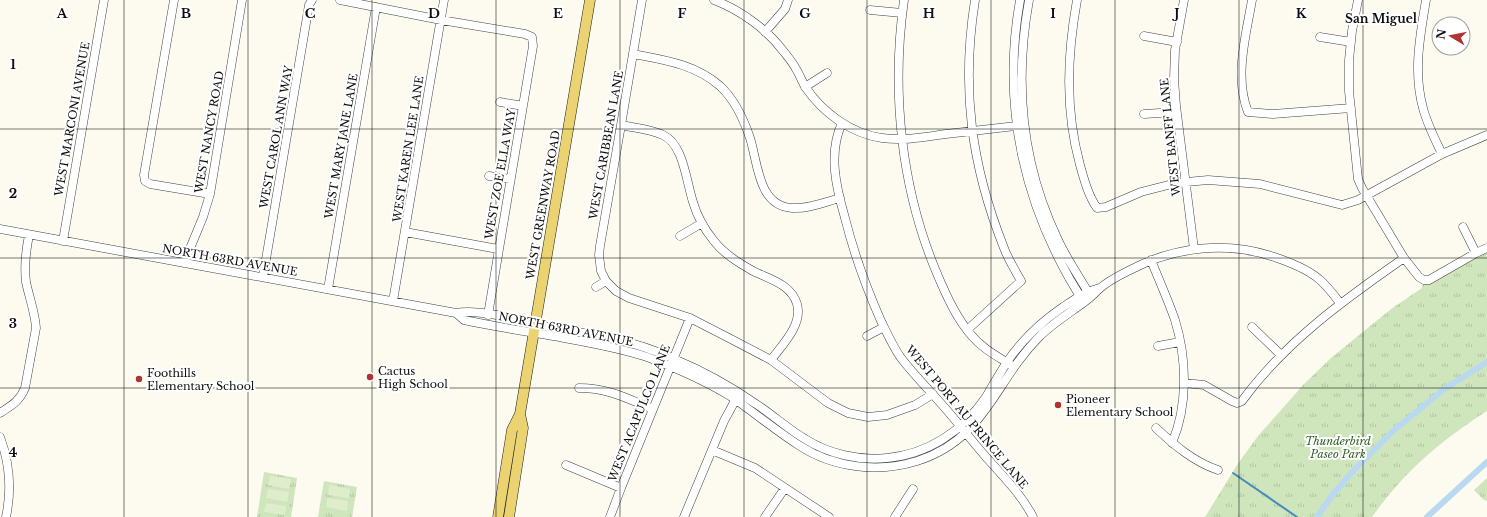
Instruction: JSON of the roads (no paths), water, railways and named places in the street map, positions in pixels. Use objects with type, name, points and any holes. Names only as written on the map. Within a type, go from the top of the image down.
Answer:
[{"type":"main road","name":"WEST GREENWAY ROAD","points":[[498,517],[512,430],[520,414],[590,0]]},
{"type":"main road","name":"WEST GREENWAY ROAD","points":[[509,517],[523,428],[520,414]]},
{"type":"street","name":"WEST MARCONI AVENUE","points":[[63,241],[104,0]]},
{"type":"street","points":[[174,0],[144,181],[150,184],[210,194]]},
{"type":"street","name":"WEST NANCY ROAD","points":[[184,263],[203,217],[210,194],[242,0]]},
{"type":"street","name":"WEST CAROL ANN WAY","points":[[263,278],[309,6],[312,0]]},
{"type":"street","points":[[340,0],[441,20]]},
{"type":"street","name":"WEST KAREN LEE LANE","points":[[393,302],[444,0]]},
{"type":"street","name":"WEST CARIBBEAN LANE","points":[[606,281],[600,267],[600,246],[642,0]]},
{"type":"street","points":[[714,0],[741,14],[765,32],[797,69],[805,86],[815,100],[842,123],[857,132],[882,138],[902,140],[1020,125]]},
{"type":"street","points":[[765,32],[784,9],[788,0]]},
{"type":"street","points":[[904,0],[898,77],[902,140],[910,186],[930,258],[944,288],[967,330],[982,346],[1010,365]]},
{"type":"street","points":[[967,330],[1021,281],[1004,249],[993,216],[981,179],[972,131],[968,89],[969,54],[971,26],[976,0]]},
{"type":"street","points":[[1020,0],[1015,34],[1013,88],[1020,125],[1026,176],[1050,244],[1082,300]]},
{"type":"street","points":[[1029,0],[1022,53],[1020,125],[1033,173],[1045,209],[1064,252],[1089,294]]},
{"type":"street","points":[[1077,0],[1068,63],[1069,111],[1075,144],[1084,178],[1092,201],[1097,208],[1106,207],[1141,192],[1185,182],[1208,180],[1260,184],[1342,205],[1352,203],[1442,154],[1487,135]]},
{"type":"street","name":"WEST BANFF LANE","points":[[1184,0],[1176,42],[1174,80],[1176,112],[1194,249]]},
{"type":"street","points":[[1252,0],[1243,48],[1242,67],[1245,104],[1248,112],[1273,114],[1351,108]]},
{"type":"street","points":[[1358,0],[1349,60],[1356,171],[1358,179],[1366,195],[1404,258],[1419,277],[1424,280],[1429,280],[1487,248]]},
{"type":"street","points":[[1426,0],[1418,47],[1418,80],[1426,120],[1442,154]]},
{"type":"street","name":"WEST MARY JANE LANE","points":[[328,289],[376,6]]},
{"type":"street","points":[[870,10],[902,13]]},
{"type":"street","name":"WEST ZOE ELLA WAY","points":[[441,20],[525,34],[532,37],[533,46],[488,314]]},
{"type":"street","points":[[1144,36],[1176,42]]},
{"type":"street","points":[[1320,37],[1351,42]]},
{"type":"street","points":[[633,54],[667,60],[698,70],[720,87],[738,110],[750,137],[763,188],[770,197],[777,202],[786,207],[794,208],[810,206],[840,198]]},
{"type":"street","points":[[805,86],[827,73]]},
{"type":"street","points":[[500,102],[523,106]]},
{"type":"street","points":[[1144,114],[1176,112]]},
{"type":"street","name":"WEST PORT AU PRINCE LANE","points":[[842,123],[836,141],[834,164],[840,198],[859,268],[884,328],[900,358],[933,394],[1023,500],[1033,517]]},
{"type":"street","points":[[621,125],[663,135],[676,145],[693,202],[702,223],[722,250],[753,271],[775,281],[793,295],[798,306],[796,324],[771,360]]},
{"type":"street","points":[[489,176],[510,180]]},
{"type":"street","points":[[680,236],[702,223]]},
{"type":"street","points":[[1463,227],[1476,253]]},
{"type":"street","name":"NORTH 63RD AVENUE","points":[[0,229],[456,313],[465,311],[488,314],[534,328],[617,348],[643,356],[738,397]]},
{"type":"street","points":[[405,232],[498,249]]},
{"type":"street","points":[[0,413],[16,402],[21,397],[25,388],[36,328],[36,321],[26,281],[25,269],[28,235]]},
{"type":"street","name":"NORTH 63RD AVENUE","points":[[456,313],[464,320],[615,339],[674,358],[708,375],[809,451],[832,460],[855,466],[887,467],[914,462],[937,452],[963,430],[981,418],[984,406],[1031,333],[1052,315],[1082,300],[1089,294],[1127,271],[1160,256],[1194,249],[1233,248],[1259,252],[1289,262],[1307,271],[1320,280],[1340,303]]},
{"type":"street","points":[[1184,382],[1204,384],[1232,401],[1237,403],[1242,401],[1281,355],[1340,303],[1404,258]]},
{"type":"street","points":[[1151,260],[1170,306],[1183,357],[1184,382],[1180,417],[1172,443]]},
{"type":"street","points":[[596,287],[606,281],[616,291],[629,298],[690,318],[771,360],[828,403],[848,413],[868,417],[888,416],[915,405],[933,394]]},
{"type":"street","name":"WEST ACAPULCO LANE","points":[[610,517],[690,318]]},
{"type":"street","points":[[1252,327],[1281,355]]},
{"type":"street","points":[[867,336],[884,328]]},
{"type":"street","points":[[1158,346],[1180,342]]},
{"type":"street","points":[[578,388],[595,388],[611,392],[653,409]]},
{"type":"street","points":[[684,517],[724,421],[738,397]]},
{"type":"street","points":[[1156,428],[1172,443],[1200,461],[1218,470]]},
{"type":"street","points":[[0,437],[5,449],[10,475],[10,490],[6,517]]},
{"type":"street","points":[[712,450],[755,468],[829,517]]},
{"type":"street","points":[[566,465],[621,488]]},
{"type":"street","points":[[765,517],[785,488]]},
{"type":"street","points":[[895,517],[913,489]]},
{"type":"waterway","points":[[1317,517],[1334,493],[1355,469],[1393,431],[1443,390],[1487,362]]},
{"type":"waterway","points":[[1427,517],[1487,462]]},
{"type":"waterway","points":[[1233,473],[1297,517]]},
{"type":"place","name":"Cactus High School","points":[[370,377]]},
{"type":"place","name":"Foothills Elementary School","points":[[139,379]]},
{"type":"place","name":"Pioneer Elementary School","points":[[1058,405]]},
{"type":"district","name":"San Miguel","points":[[1381,19]]},
{"type":"park label","name":"Thunderbird Paseo Park","points":[[1338,447]]}]
